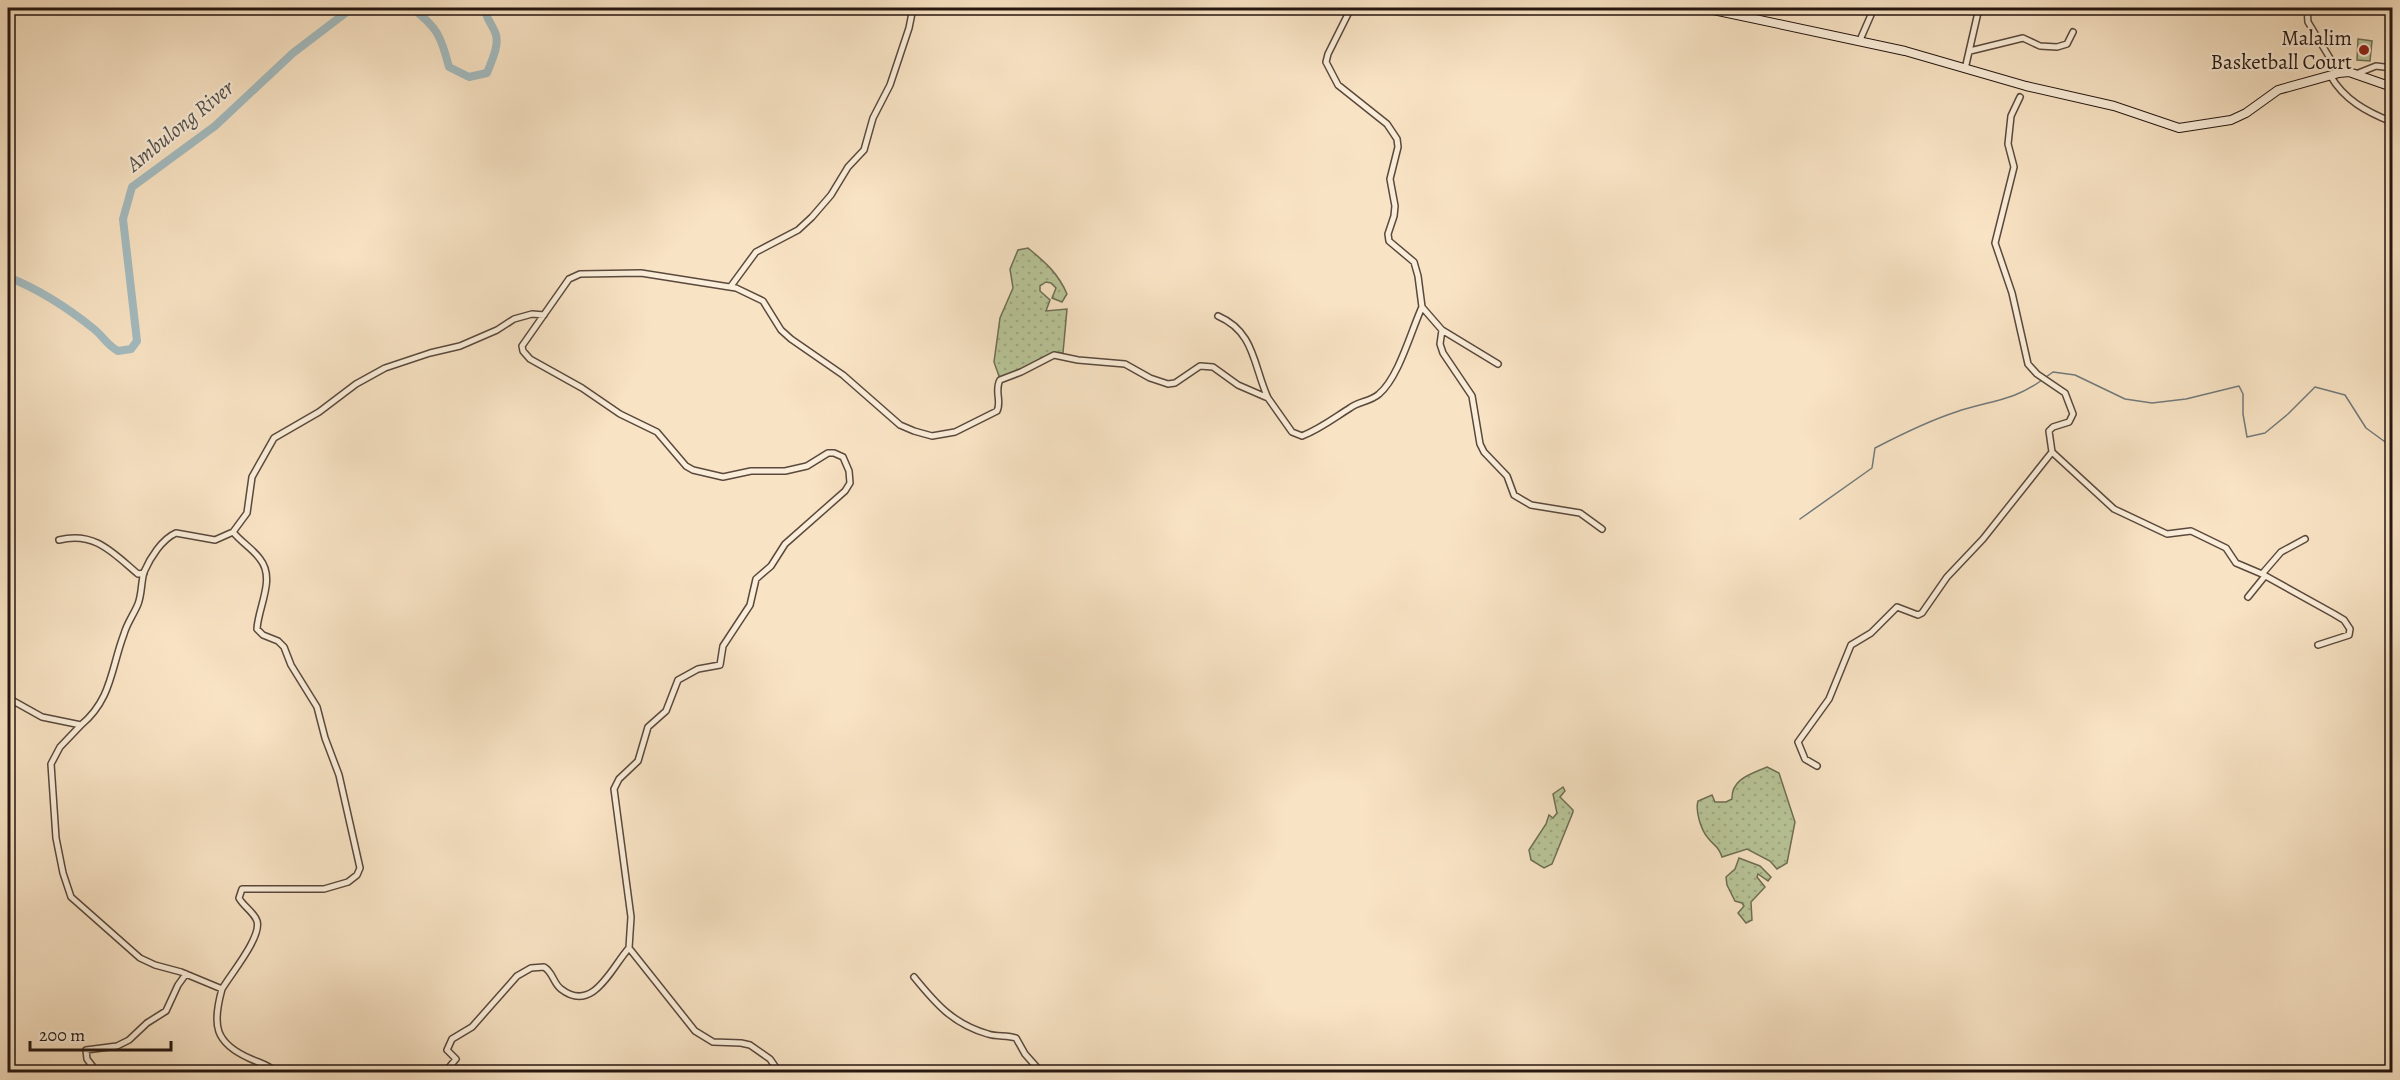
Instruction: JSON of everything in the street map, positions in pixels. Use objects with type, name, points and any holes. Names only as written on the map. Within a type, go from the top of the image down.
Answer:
[{"type":"street","points":[[732,286],[756,252],[798,230],[812,217],[831,195],[848,167],[864,150],[873,118],[886,94],[909,28],[913,8]]},
{"type":"street","points":[[1218,316],[1235,324],[1244,335],[1268,398],[1292,432],[1302,436],[1327,424],[1353,405],[1371,401],[1382,392],[1405,352],[1422,307],[1414,262],[1389,241],[1388,234],[1395,206],[1390,179],[1398,147],[1397,139],[1387,124],[1338,84],[1326,62],[1351,8]]},
{"type":"street","points":[[1704,8],[1860,40],[1965,69],[2023,92],[2114,106],[2179,128],[2231,120],[2246,113],[2278,90],[2339,73],[2356,74],[2392,87]]},
{"type":"street","points":[[1860,40],[1874,8]]},
{"type":"street","points":[[1965,69],[1979,8]]},
{"type":"street","points":[[2307,8],[2308,21],[2339,73]]},
{"type":"street","points":[[1970,51],[2023,38],[2040,46],[2057,47],[2067,44],[2073,32]]},
{"type":"street","points":[[2356,74],[2376,66],[2392,68]]},
{"type":"street","points":[[2330,75],[2350,99],[2369,112],[2392,122]]},
{"type":"street","points":[[2023,92],[2011,116],[2008,144],[2014,167],[1995,243],[2012,293],[2028,364],[2037,374],[2065,393],[2073,414],[2069,422],[2053,427],[2049,431],[2052,452],[2122,514],[2167,534],[2191,531],[2226,548],[2236,563],[2264,575],[2344,620],[2350,629],[2349,635],[2318,645]]},
{"type":"street","points":[[445,1072],[456,1059],[447,1050],[450,1041],[472,1027],[521,973],[534,967],[544,967],[551,972],[560,988],[574,996],[584,997],[598,987],[629,948],[631,917],[614,794],[615,784],[638,761],[648,727],[666,711],[678,680],[698,669],[720,665],[723,646],[750,605],[756,579],[771,566],[785,544],[845,491],[851,478],[843,457],[834,453],[828,453],[807,466],[785,471],[751,471],[723,477],[693,470],[686,466],[657,432],[620,414],[526,356],[522,346],[569,279],[580,274],[641,273],[695,283],[732,286],[763,301],[781,330],[843,375],[900,425],[932,436],[955,432],[997,411],[999,407],[996,392],[1000,380],[1022,372],[1054,355],[1078,360],[1125,364],[1150,378],[1168,384],[1175,383],[1200,366],[1207,365],[1238,385],[1268,398]]},
{"type":"street","points":[[1422,307],[1442,330],[1498,364]]},
{"type":"street","points":[[222,989],[140,958],[71,897],[63,873],[56,838],[51,764],[60,747],[95,711],[110,682],[124,633],[138,605],[144,573],[156,552],[171,535],[181,533],[215,540],[233,532],[249,508],[251,480],[272,441],[280,433],[319,412],[349,389],[385,368],[429,353],[460,346],[497,330],[514,319],[532,314],[544,315]]},
{"type":"street","points":[[1442,330],[1440,344],[1443,353],[1475,404],[1480,444],[1484,452],[1507,476],[1514,495],[1531,505],[1580,513],[1602,529]]},
{"type":"street","points":[[1817,766],[1805,759],[1798,742],[1829,699],[1851,645],[1871,633],[1897,607],[1918,615],[1922,613],[1947,577],[1983,539],[2052,452]]},
{"type":"street","points":[[233,532],[258,556],[266,568],[257,629],[262,635],[278,641],[284,647],[291,665],[317,707],[327,746],[337,768],[360,868],[357,875],[348,882],[324,889],[242,889],[238,895],[240,901],[256,919],[257,924],[246,954],[222,989],[216,1022],[220,1036],[232,1049],[276,1072]]},
{"type":"street","points":[[59,540],[76,538],[101,545],[115,552],[138,574],[144,573]]},
{"type":"street","points":[[2248,597],[2281,552],[2306,539]]},
{"type":"street","points":[[8,698],[47,720],[81,725]]},
{"type":"street","points":[[629,948],[695,1031],[713,1041],[750,1045],[770,1059],[779,1072]]},
{"type":"street","points":[[97,1072],[87,1059],[86,1050],[117,1046],[129,1041],[147,1023],[166,1011],[178,985],[186,974]]},
{"type":"street","points":[[914,977],[930,998],[960,1022],[975,1030],[1016,1038],[1025,1054],[1041,1072]]},
{"type":"green space","name":"Malalim Basketball Court","points":[[2358,39],[2372,41],[2370,61],[2357,60]]},
{"type":"green space","points":[[1028,248],[1050,268],[1060,280],[1067,294],[1062,302],[1052,298],[1056,288],[1051,283],[1046,282],[1040,286],[1040,291],[1050,300],[1046,311],[1067,309],[1063,353],[1056,353],[1000,379],[994,362],[1000,318],[1013,288],[1010,269],[1018,250]]},
{"type":"green space","points":[[1767,767],[1779,773],[1795,822],[1787,863],[1777,869],[1770,861],[1747,849],[1722,857],[1718,848],[1703,830],[1697,810],[1698,801],[1712,795],[1715,802],[1726,802],[1732,799],[1738,782]]},
{"type":"green space","points":[[1563,787],[1565,791],[1560,797],[1573,812],[1552,864],[1544,868],[1531,860],[1529,850],[1546,824],[1549,815],[1553,818],[1557,813],[1553,794]]},
{"type":"green space","points":[[1739,858],[1760,866],[1771,877],[1768,881],[1758,874],[1757,877],[1765,887],[1751,902],[1752,920],[1746,923],[1738,913],[1744,906],[1735,901],[1727,885],[1726,877],[1735,869]]},
{"type":"waterway","name":"Ambulong River","points":[[8,277],[63,306],[94,329],[118,351],[131,349],[137,341],[123,219],[132,187],[215,126],[293,53],[352,8]]},
{"type":"waterway","name":"Ambulong River","points":[[412,8],[437,33],[449,67],[469,77],[487,73],[496,49],[496,35],[485,8]]},
{"type":"waterway","points":[[2046,377],[2053,372],[2075,375],[2125,399],[2152,403],[2186,399],[2239,386],[2243,394],[2243,414],[2247,437],[2265,433],[2315,387],[2345,395],[2366,428],[2392,447]]},
{"type":"waterway","points":[[1800,519],[1872,468],[1875,448],[1935,419],[2011,396],[2042,380]]},
{"type":"place","name":"Malalim Basketball Court","points":[[2364,50]]}]
